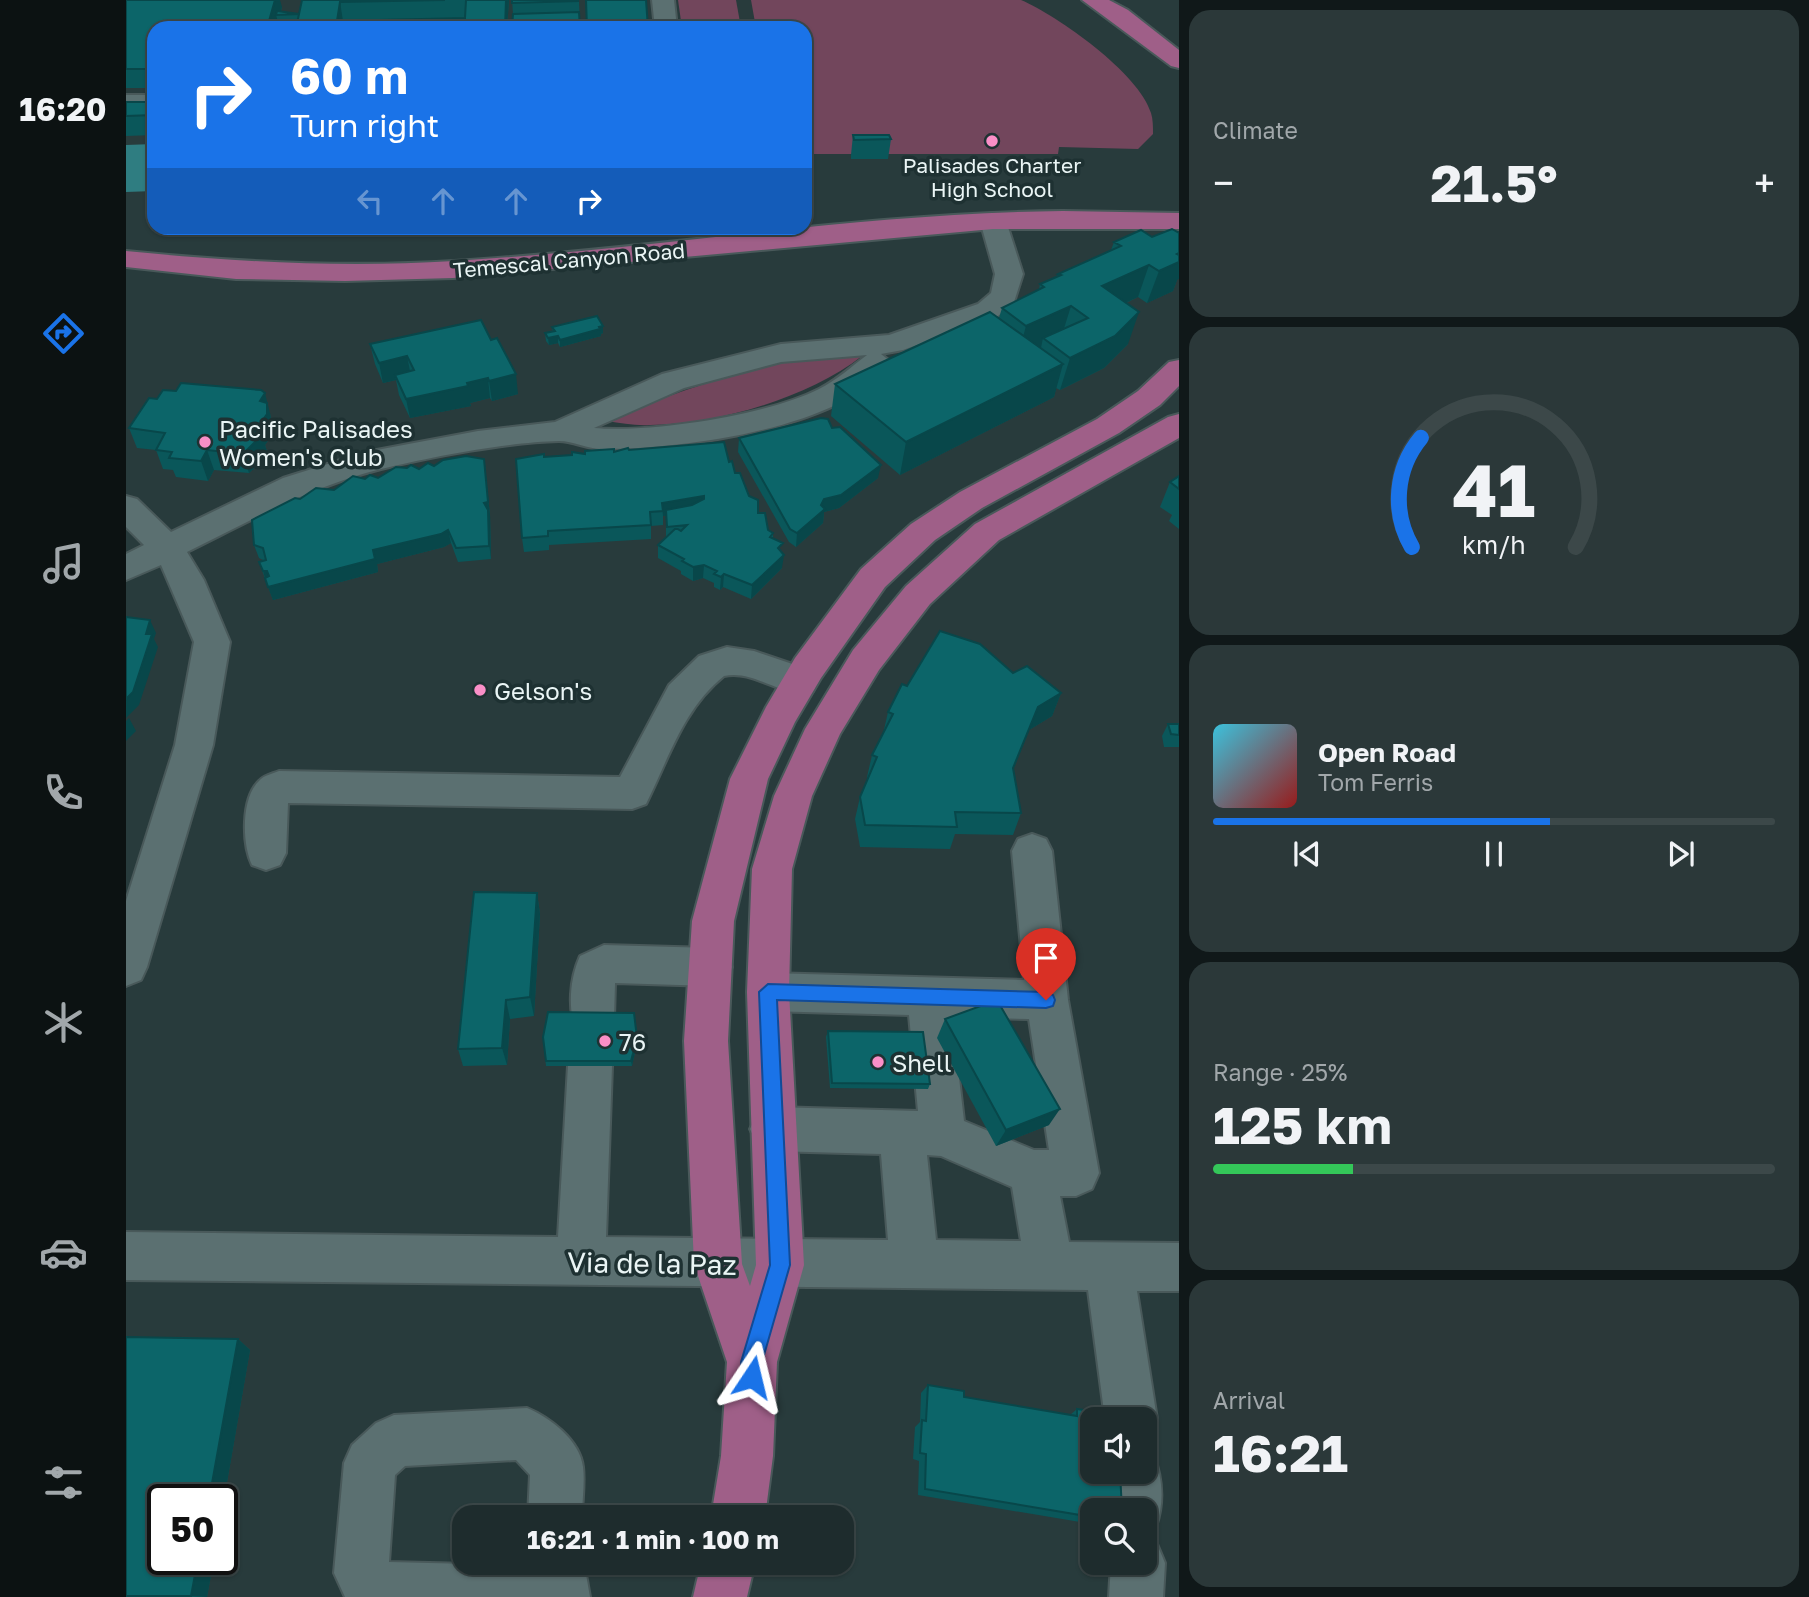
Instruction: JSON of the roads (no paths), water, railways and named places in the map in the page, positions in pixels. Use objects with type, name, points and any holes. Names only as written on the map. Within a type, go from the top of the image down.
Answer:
[{"type":"main road","points":[[1093,0],[1120,15],[1179,61]]},
{"type":"main road","name":"Temescal Canyon Road","points":[[126,259],[183,267],[348,274],[484,270],[993,221],[1179,221]]},
{"type":"main road","points":[[752,1362],[718,1264],[706,1041],[713,921],[749,779],[800,681],[873,578],[923,532],[971,500],[1108,426],[1149,397],[1179,369]]},
{"type":"main road","points":[[740,1505],[747,1456],[752,1362],[780,1265],[768,992],[772,869],[793,796],[824,729],[866,660],[918,595],[987,533],[1111,466],[1179,424]]},
{"type":"main road","points":[[720,1597],[726,1575]]},
{"type":"street","points":[[663,0],[665,21]]},
{"type":"street","points":[[126,102],[147,102]]},
{"type":"street","points":[[561,431],[673,381],[781,353],[893,344],[988,310],[1003,296],[1009,274],[993,221]]},
{"type":"street","points":[[126,568],[294,486],[377,459],[478,441],[561,431],[609,439],[671,435],[762,421],[807,405],[861,380],[893,344]]},
{"type":"street","points":[[126,506],[168,549],[187,580],[212,642],[194,745],[135,901],[126,967]]},
{"type":"street","points":[[266,853],[266,812],[271,793],[279,787],[632,793],[689,684],[704,669],[726,661],[746,664],[800,681]]},
{"type":"street","points":[[773,1129],[922,1133],[1033,1173],[1076,1173],[1046,1000],[1032,851]]},
{"type":"street","points":[[592,1018],[595,969],[604,964],[711,967]]},
{"type":"street","points":[[768,992],[1046,1000]]},
{"type":"street","points":[[914,1266],[929,997]]},
{"type":"street","points":[[581,1263],[590,1066]]},
{"type":"street","points":[[1033,1173],[1049,1265]]},
{"type":"street","name":"Via de la Paz","points":[[126,1256],[581,1263],[1179,1267]]},
{"type":"street","points":[[1109,1266],[1129,1407]]},
{"type":"street","points":[[534,1597],[514,1592],[371,1588],[361,1573],[370,1463],[394,1441],[527,1434],[557,1465],[555,1505]]},
{"type":"street","points":[[559,1575],[563,1597]]},
{"type":"street","points":[[1136,1597],[1137,1575]]},
{"type":"water","points":[[147,144],[147,191],[126,192],[126,145]]},
{"type":"place","name":"Palisades Charter High School","points":[[992,141]]},
{"type":"place","name":"Pacific Palisades Women's Club","points":[[205,442]]},
{"type":"place","name":"Gelson's","points":[[480,690]]},
{"type":"place","name":"76","points":[[605,1041]]},
{"type":"place","name":"Shell","points":[[878,1062]]}]
